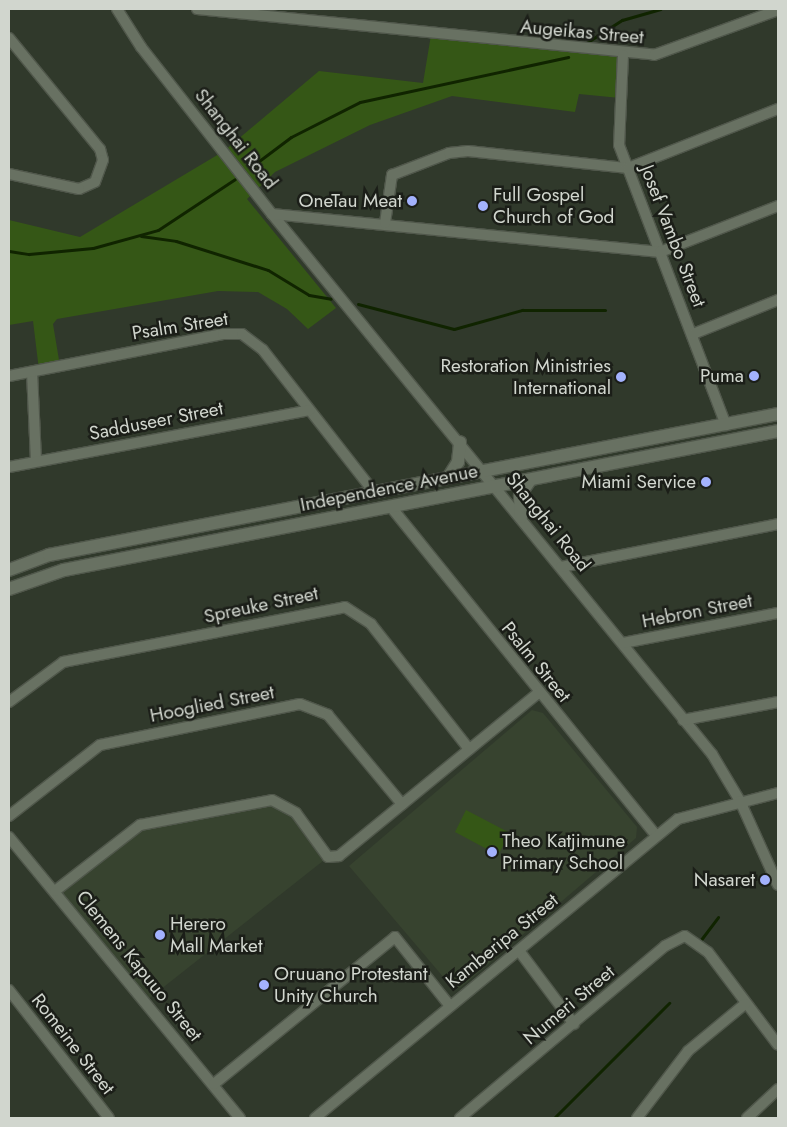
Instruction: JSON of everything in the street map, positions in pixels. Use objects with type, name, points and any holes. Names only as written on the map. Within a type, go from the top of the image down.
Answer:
[{"type":"main road","name":"Independence Avenue","points":[[9,570],[49,555],[778,414]]},
{"type":"main road","name":"Independence Avenue","points":[[9,589],[64,570],[778,431]]},
{"type":"main road","points":[[448,478],[458,462],[460,442]]},
{"type":"main road","points":[[521,517],[520,495],[530,480]]},
{"type":"street","name":"Shanghai Road","points":[[117,9],[141,47],[272,214],[485,471],[719,764],[740,801],[778,885]]},
{"type":"street","name":"Augeikas Street","points":[[197,9],[623,55],[671,52],[778,10]]},
{"type":"street","points":[[9,38],[100,149],[100,176],[79,189],[9,174]]},
{"type":"street","name":"Josef Vambo Street","points":[[623,55],[618,135],[628,168],[693,334],[726,425]]},
{"type":"street","points":[[385,223],[392,175],[454,152],[628,168],[778,109]]},
{"type":"street","points":[[272,214],[385,223],[660,252],[778,206]]},
{"type":"street","points":[[693,334],[778,300]]},
{"type":"street","name":"Psalm Street","points":[[9,376],[232,333],[255,342],[374,492]]},
{"type":"street","points":[[32,372],[36,462]]},
{"type":"street","name":"Sadduseer Street","points":[[9,467],[310,410]]},
{"type":"street","name":"Psalm Street","points":[[391,507],[538,693],[656,836]]},
{"type":"street","points":[[561,566],[778,524]]},
{"type":"street","name":"Spreuke Street","points":[[9,702],[63,662],[346,607],[371,624],[470,749]]},
{"type":"street","name":"Hebron Street","points":[[622,643],[778,613]]},
{"type":"street","points":[[55,891],[130,830],[146,824],[272,800],[296,814],[332,858],[402,804],[538,693]]},
{"type":"street","points":[[684,720],[778,702]]},
{"type":"street","name":"Hooglied Street","points":[[9,816],[100,745],[300,704],[328,715],[402,804]]},
{"type":"street","name":"Kamberipa Street","points":[[315,1118],[450,1006],[520,952],[656,836],[684,816],[778,793]]},
{"type":"street","name":"Clemens Kapuuo Street","points":[[9,837],[214,1084],[240,1118]]},
{"type":"street","points":[[214,1084],[395,937],[450,1006]]},
{"type":"street","name":"Numeri Street","points":[[460,1118],[679,938],[690,937],[704,948],[745,1004]]},
{"type":"street","points":[[520,952],[574,1024]]},
{"type":"street","name":"Romeine Street","points":[[9,990],[109,1118]]},
{"type":"street","points":[[637,1118],[688,1051],[745,1004],[778,1045]]},
{"type":"street","points":[[747,1118],[778,1089]]},
{"type":"shaded area","name":"Theo Katjimune Primary School","points":[[532,710],[543,713],[637,827],[636,838],[460,988],[450,985],[349,866]]},
{"type":"shaded area","name":"Herero Mall Market","points":[[284,804],[328,857],[146,1001],[55,891],[130,830],[231,807]]},
{"type":"green space","points":[[431,35],[623,55],[620,98],[579,94],[575,112],[452,96],[370,125],[275,172],[247,199],[336,308],[308,329],[287,309],[258,292],[218,291],[57,319],[53,324],[60,366],[39,370],[33,321],[9,325],[9,220],[80,237],[224,151],[319,71],[423,83]]},
{"type":"green space","points":[[466,810],[510,833],[498,855],[455,832]]},
{"type":"waterway","points":[[586,43],[622,20],[660,9]]},
{"type":"waterway","points":[[251,167],[291,137],[360,102],[568,57]]},
{"type":"waterway","points":[[9,251],[29,254],[93,248],[158,230],[235,179]]},
{"type":"waterway","points":[[141,236],[176,241],[268,270],[309,295],[331,299]]},
{"type":"waterway","points":[[358,304],[454,329],[522,310],[605,310]]},
{"type":"waterway","points":[[700,941],[718,917]]},
{"type":"waterway","points":[[554,1118],[669,1003]]},
{"type":"place","name":"OneTau Meat","points":[[412,201]]},
{"type":"place","name":"Full Gospel Church of God","points":[[483,206]]},
{"type":"place","name":"Puma","points":[[754,376]]},
{"type":"place","name":"Restoration Ministries International","points":[[621,377]]},
{"type":"place","name":"Miami Service","points":[[706,482]]},
{"type":"place","name":"Theo Katjimune Primary School","points":[[492,852]]},
{"type":"place","name":"Nasaret","points":[[765,880]]},
{"type":"place","name":"Herero Mall Market","points":[[160,935]]},
{"type":"place","name":"Oruuano Protestant Unity Church","points":[[264,985]]}]
